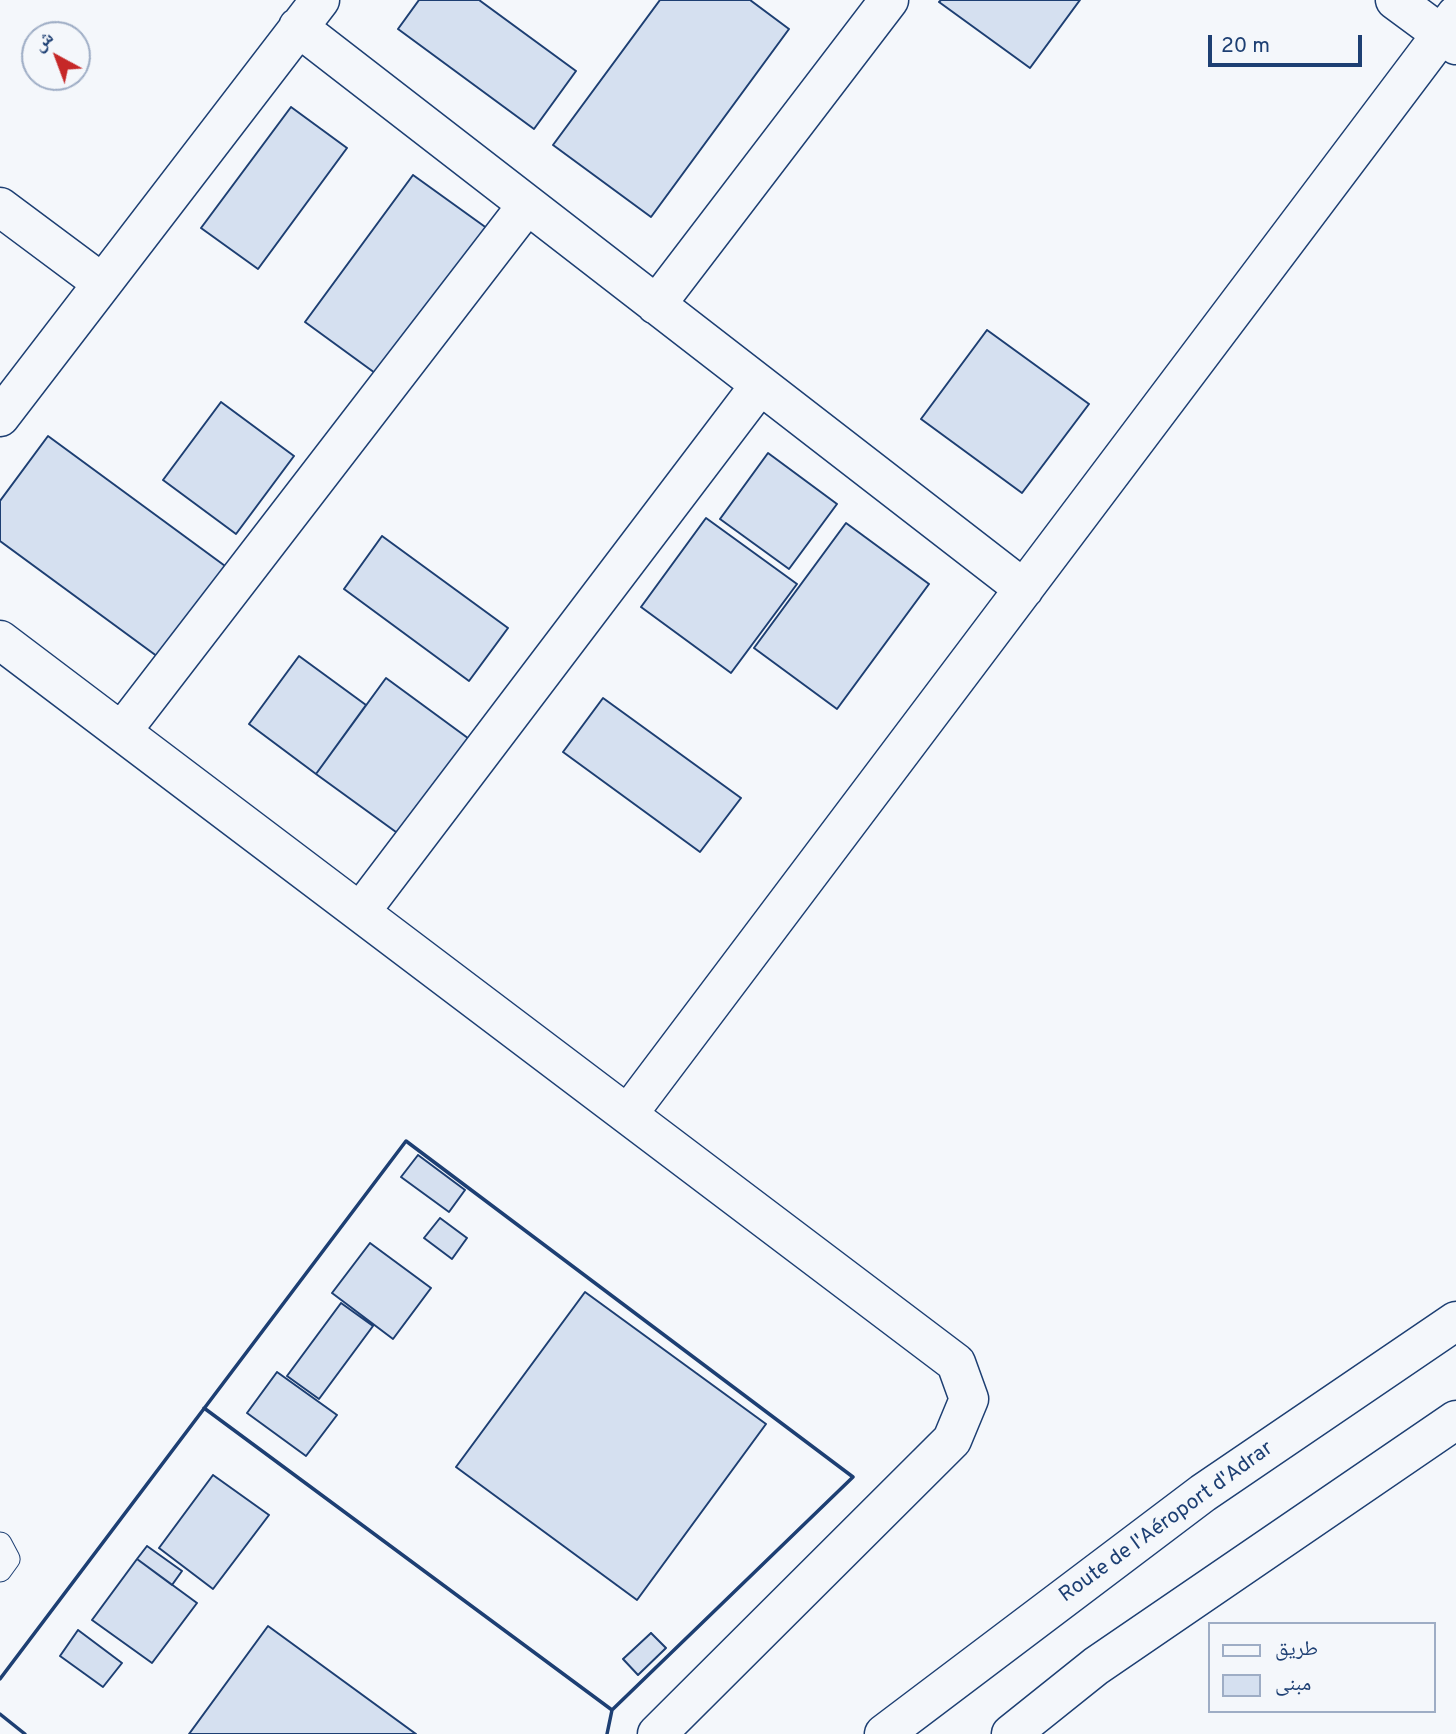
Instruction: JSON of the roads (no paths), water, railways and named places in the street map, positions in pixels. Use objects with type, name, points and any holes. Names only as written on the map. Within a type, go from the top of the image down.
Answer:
[{"type":"street","points":[[656,305],[889,0]]},
{"type":"street","points":[[628,1114],[1024,589],[1451,31],[1395,0]]},
{"type":"street","points":[[0,417],[309,13],[527,205],[1024,589]]},
{"type":"street","points":[[122,731],[527,205]]},
{"type":"street","points":[[0,207],[102,283]]},
{"type":"street","points":[[361,911],[761,385]]},
{"type":"street","points":[[4,648],[122,731],[956,1363],[969,1399],[952,1440],[657,1734]]},
{"type":"street","name":"Route de l'Aéroport d'Adrar","points":[[884,1734],[1203,1493],[1456,1321]]},
{"type":"street","points":[[1011,1734],[1096,1665],[1456,1420]]},
{"type":"lane","points":[[0,1544],[8,1559],[0,1570]]}]
